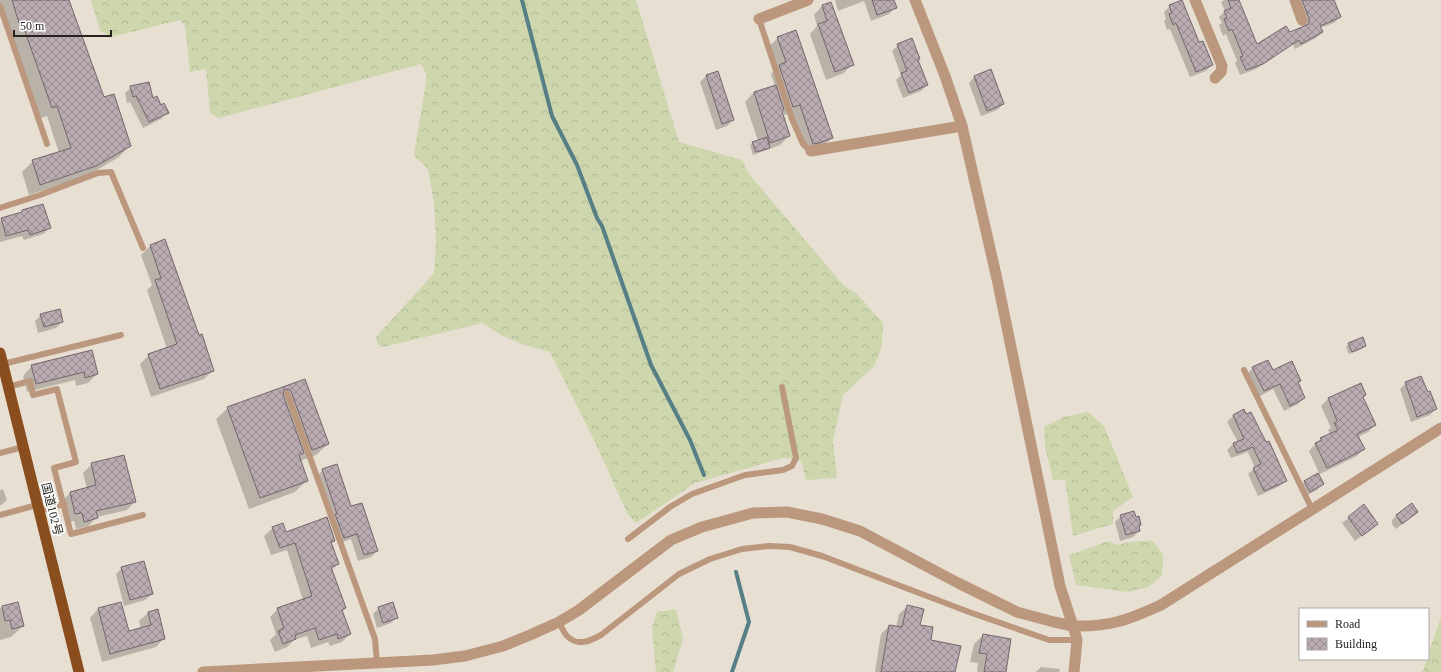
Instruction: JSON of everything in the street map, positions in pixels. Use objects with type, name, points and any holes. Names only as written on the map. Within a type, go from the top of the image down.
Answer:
[{"type":"highway","name":"国道102号","points":[[0,353],[79,672]]},
{"type":"street","points":[[759,18],[808,0]]},
{"type":"street","points":[[915,0],[945,76],[962,126],[997,279],[1060,586],[1077,640],[1074,672]]},
{"type":"street","points":[[1295,0],[1302,20]]},
{"type":"street","points":[[1197,1],[1222,66],[1221,72],[1215,78]]},
{"type":"street","points":[[811,151],[962,126]]},
{"type":"street","points":[[203,672],[300,669],[433,660],[465,656],[503,646],[559,622],[594,600],[672,540],[702,527],[753,513],[787,512],[822,519],[860,531],[958,583],[1017,612],[1073,626],[1111,624],[1132,618],[1161,605],[1441,428]]},
{"type":"lane","points":[[0,6],[47,144]]},
{"type":"lane","points":[[759,18],[792,119],[803,144],[811,151]]},
{"type":"lane","points":[[0,208],[40,196],[98,173],[111,172],[143,248]]},
{"type":"lane","points":[[3,364],[121,335]]},
{"type":"lane","points":[[1244,370],[1312,509]]},
{"type":"lane","points":[[8,387],[30,381],[33,395],[57,389],[76,462],[54,468],[71,534],[143,515]]},
{"type":"lane","points":[[628,539],[670,506],[692,494],[745,475],[783,470],[792,466],[796,458],[782,387]]},
{"type":"lane","points":[[287,393],[375,639],[377,663]]},
{"type":"lane","points":[[0,453],[23,447]]},
{"type":"lane","points":[[0,515],[64,504]]},
{"type":"lane","points":[[559,622],[567,636],[579,643],[588,642],[601,635],[679,574],[710,559],[742,549],[769,546],[790,547],[822,556],[969,612],[1049,640],[1077,640]]},
{"type":"green space","points":[[91,0],[636,0],[679,142],[742,160],[750,175],[844,286],[856,293],[883,323],[882,346],[874,366],[843,395],[833,441],[837,478],[806,480],[801,461],[783,458],[695,483],[636,523],[627,513],[595,442],[550,352],[525,345],[501,335],[482,323],[384,347],[378,345],[376,337],[434,273],[436,241],[434,203],[428,169],[414,155],[427,76],[421,64],[219,118],[210,113],[206,69],[190,72],[185,26],[180,20],[112,37],[100,31]]},
{"type":"green space","points":[[1088,412],[1104,426],[1133,497],[1113,511],[1113,524],[1073,536],[1065,480],[1053,480],[1045,446],[1044,427],[1064,417]]},
{"type":"green space","points":[[1109,541],[1117,545],[1137,541],[1153,541],[1163,555],[1162,576],[1148,587],[1127,592],[1076,585],[1069,555]]},
{"type":"green space","points":[[676,609],[683,639],[673,672],[656,672],[652,628],[657,612]]},
{"type":"green space","points":[[1441,617],[1441,672],[1419,672],[1423,671],[1427,660],[1429,660],[1429,652]]},
{"type":"building","points":[[12,0],[69,0],[104,97],[114,94],[131,146],[96,166],[40,185],[32,160],[71,148],[57,106],[52,108],[22,23],[19,23]]},
{"type":"building","points":[[872,0],[894,0],[897,8],[877,15]]},
{"type":"building","points":[[1182,0],[1199,42],[1203,41],[1213,65],[1196,72],[1176,23],[1173,25],[1169,14],[1172,13],[1169,5]]},
{"type":"building","points":[[1228,0],[1239,0],[1257,44],[1286,26],[1290,32],[1309,24],[1309,18],[1302,0],[1334,0],[1341,17],[1320,26],[1323,32],[1301,44],[1299,40],[1263,64],[1246,70],[1240,57],[1243,56],[1232,29],[1229,31],[1224,19],[1227,18],[1224,11],[1231,8]]},
{"type":"building","points":[[831,2],[854,65],[835,72],[818,24],[827,21],[822,5]]},
{"type":"building","points":[[796,30],[833,138],[819,143],[813,144],[800,105],[793,107],[779,65],[786,62],[777,37]]},
{"type":"building","points":[[912,38],[920,59],[918,60],[928,85],[909,93],[901,73],[907,71],[897,44]]},
{"type":"building","points":[[991,69],[1004,104],[987,111],[974,76]]},
{"type":"building","points":[[718,71],[734,120],[722,124],[706,75]]},
{"type":"building","points":[[149,82],[153,98],[157,96],[161,105],[164,103],[169,113],[149,122],[136,96],[133,97],[130,86]]},
{"type":"building","points":[[776,85],[790,136],[770,143],[754,92]]},
{"type":"building","points":[[767,137],[770,148],[756,152],[752,142]]},
{"type":"building","points":[[43,204],[51,228],[30,235],[28,230],[6,236],[1,218]]},
{"type":"building","points":[[165,239],[199,335],[202,334],[214,371],[160,389],[148,354],[177,344],[155,280],[161,278],[150,245]]},
{"type":"building","points":[[60,309],[63,322],[44,327],[40,314]]},
{"type":"building","points":[[1363,337],[1366,346],[1352,352],[1348,343]]},
{"type":"building","points":[[92,350],[98,374],[85,378],[84,372],[36,384],[31,365]]},
{"type":"building","points":[[1268,360],[1273,370],[1292,361],[1301,381],[1298,382],[1305,398],[1290,406],[1280,384],[1264,391],[1252,367]]},
{"type":"building","points":[[1421,376],[1428,392],[1430,391],[1437,409],[1417,417],[1405,382]]},
{"type":"building","points":[[305,379],[329,444],[312,450],[291,391],[288,389],[284,390],[283,395],[304,453],[299,455],[308,481],[260,498],[227,407]]},
{"type":"building","points":[[1361,383],[1366,395],[1363,397],[1376,425],[1357,434],[1365,449],[1327,468],[1315,443],[1322,440],[1320,438],[1338,430],[1334,423],[1337,421],[1328,398]]},
{"type":"building","points":[[1244,409],[1246,414],[1251,412],[1266,442],[1269,441],[1287,481],[1264,491],[1253,468],[1261,464],[1253,447],[1237,453],[1233,443],[1244,439],[1233,415]]},
{"type":"building","points":[[124,455],[136,502],[96,511],[98,518],[84,522],[82,513],[75,514],[70,492],[96,485],[91,463]]},
{"type":"building","points":[[337,464],[351,506],[362,503],[378,551],[364,555],[357,534],[344,538],[335,514],[337,514],[322,469]]},
{"type":"building","points":[[1318,473],[1324,484],[1310,492],[1304,481]]},
{"type":"building","points":[[1412,503],[1418,512],[1402,524],[1396,515]]},
{"type":"building","points":[[1364,504],[1378,524],[1362,536],[1348,517]]},
{"type":"building","points":[[1134,511],[1136,517],[1139,516],[1141,525],[1139,526],[1140,531],[1126,535],[1120,515]]},
{"type":"building","points":[[327,517],[335,541],[331,542],[339,564],[331,567],[346,608],[342,610],[351,634],[338,639],[337,634],[319,640],[315,628],[295,635],[296,639],[283,644],[278,631],[284,628],[277,608],[312,596],[295,543],[280,548],[272,527],[283,523],[286,532]]},
{"type":"building","points":[[144,561],[153,594],[130,600],[121,567]]},
{"type":"building","points":[[18,602],[24,626],[12,629],[10,620],[5,621],[2,606]]},
{"type":"building","points":[[121,602],[129,631],[151,625],[148,612],[158,609],[165,639],[110,654],[98,608]]},
{"type":"building","points":[[393,602],[398,618],[383,623],[378,607]]},
{"type":"building","points":[[907,605],[924,609],[920,625],[933,627],[931,640],[961,646],[955,672],[881,672],[889,625],[902,627]]},
{"type":"building","points":[[983,634],[1011,639],[1006,672],[984,672],[987,654],[979,653]]},
{"type":"waterway","points":[[522,0],[552,116],[577,165],[597,218],[602,226],[651,365],[690,440],[704,475]]},
{"type":"waterway","points":[[732,672],[749,622],[736,572]]}]
